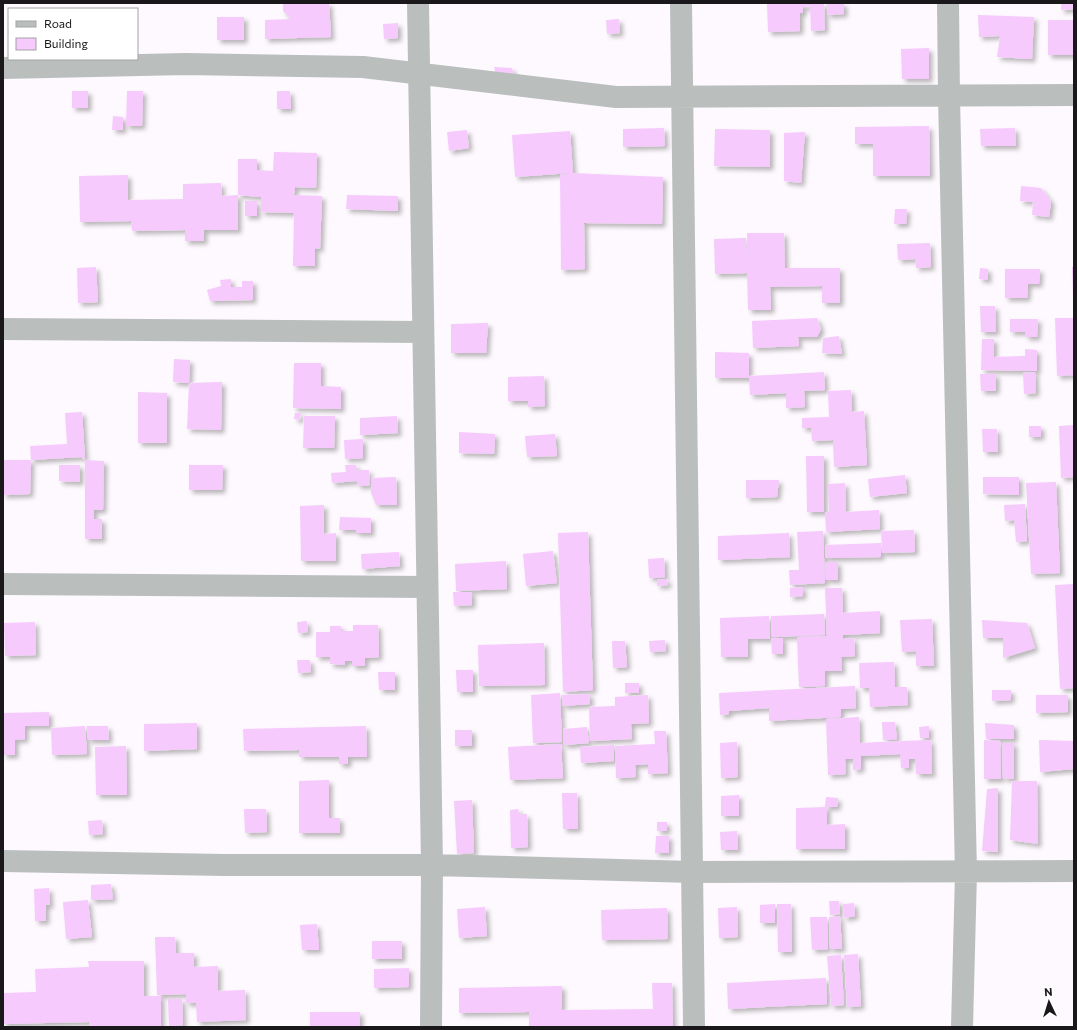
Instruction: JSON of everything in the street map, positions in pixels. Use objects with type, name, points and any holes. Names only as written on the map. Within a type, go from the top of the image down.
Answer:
[{"type":"street","points":[[418,3],[422,332],[432,865],[431,1027]]},
{"type":"street","points":[[681,3],[694,1027]]},
{"type":"street","points":[[948,3],[966,873],[962,1027]]},
{"type":"street","points":[[3,68],[186,64],[363,67],[616,97],[683,98],[1074,95]]},
{"type":"street","points":[[3,329],[422,332]]},
{"type":"street","points":[[3,584],[427,587]]},
{"type":"street","points":[[3,861],[224,866],[432,865],[693,872],[966,873],[1074,871]]},
{"type":"building","points":[[329,3],[331,37],[265,39],[265,20],[291,19],[283,11],[283,4]]},
{"type":"building","points":[[767,3],[824,3],[825,30],[811,31],[810,6],[803,7],[803,13],[800,13],[800,31],[768,32]]},
{"type":"building","points":[[827,3],[844,3],[844,14],[827,15]]},
{"type":"building","points":[[1061,3],[1074,3],[1074,9],[1061,10]]},
{"type":"building","points":[[978,15],[1034,17],[1032,59],[997,57],[1000,36],[979,37]]},
{"type":"building","points":[[217,17],[244,17],[244,40],[217,40]]},
{"type":"building","points":[[619,19],[620,33],[607,34],[606,20]]},
{"type":"building","points":[[1048,20],[1074,20],[1074,55],[1048,55]]},
{"type":"building","points":[[398,23],[398,38],[384,39],[383,24]]},
{"type":"building","points":[[929,48],[929,79],[902,79],[901,49]]},
{"type":"building","points":[[494,67],[512,68],[515,81],[497,79]]},
{"type":"building","points":[[72,91],[88,91],[88,108],[72,108]]},
{"type":"building","points":[[127,91],[143,91],[142,126],[126,126]]},
{"type":"building","points":[[277,91],[290,91],[291,109],[277,109]]},
{"type":"building","points":[[113,116],[123,117],[123,130],[112,130]]},
{"type":"building","points":[[929,126],[930,176],[873,176],[873,144],[855,144],[855,127]]},
{"type":"building","points":[[664,128],[665,146],[623,147],[623,129]]},
{"type":"building","points":[[1015,128],[1016,146],[981,146],[980,129]]},
{"type":"building","points":[[715,129],[770,130],[770,167],[714,166]]},
{"type":"building","points":[[467,130],[469,148],[449,151],[447,132]]},
{"type":"building","points":[[570,131],[573,173],[663,177],[662,224],[584,223],[585,269],[561,270],[560,175],[571,173],[515,177],[512,135]]},
{"type":"building","points":[[805,132],[801,183],[784,181],[784,133]]},
{"type":"building","points":[[274,152],[317,153],[316,188],[295,187],[294,195],[322,196],[320,249],[315,248],[315,266],[293,266],[294,213],[261,212],[261,197],[238,195],[238,159],[257,159],[257,170],[273,171]]},
{"type":"building","points":[[128,175],[128,200],[183,199],[183,184],[221,183],[222,196],[238,195],[238,230],[204,230],[204,241],[185,241],[185,230],[132,231],[131,221],[80,222],[79,176]]},
{"type":"building","points":[[1021,186],[1041,188],[1051,201],[1049,217],[1032,215],[1033,202],[1020,201]]},
{"type":"building","points":[[347,195],[398,196],[398,211],[346,209]]},
{"type":"building","points":[[245,201],[257,201],[257,216],[245,216]]},
{"type":"building","points":[[895,209],[907,209],[906,224],[894,224]]},
{"type":"building","points":[[747,233],[784,233],[785,268],[840,268],[840,303],[822,303],[822,286],[770,287],[771,310],[748,310],[747,273],[715,274],[714,239],[746,238],[747,258]]},
{"type":"building","points":[[930,243],[931,267],[916,268],[915,259],[898,260],[897,244]]},
{"type":"building","points":[[96,267],[98,302],[78,303],[77,268]]},
{"type":"building","points":[[1072,267],[1074,267],[1074,297],[1073,297]]},
{"type":"building","points":[[980,268],[988,269],[988,280],[979,279]]},
{"type":"building","points":[[1005,269],[1040,269],[1039,284],[1028,284],[1027,298],[1005,298]]},
{"type":"building","points":[[231,279],[231,287],[242,287],[242,281],[253,281],[253,300],[210,301],[207,290],[221,286],[220,280]]},
{"type":"building","points":[[980,306],[995,306],[996,332],[981,332]]},
{"type":"building","points":[[817,318],[821,329],[817,337],[798,337],[799,346],[753,348],[752,321]]},
{"type":"building","points":[[1055,318],[1074,318],[1074,375],[1057,376]]},
{"type":"building","points":[[1010,319],[1038,319],[1037,337],[1025,337],[1026,332],[1010,332]]},
{"type":"building","points":[[488,323],[486,353],[451,353],[451,324]]},
{"type":"building","points":[[839,336],[842,354],[822,353],[823,338]]},
{"type":"building","points":[[982,339],[994,339],[994,357],[1025,356],[1025,349],[1037,350],[1037,371],[981,370]]},
{"type":"building","points":[[715,352],[749,353],[749,376],[824,372],[825,390],[804,391],[805,407],[786,408],[786,393],[750,395],[749,378],[715,378]]},
{"type":"building","points":[[174,359],[190,360],[189,383],[173,382]]},
{"type":"building","points":[[294,363],[321,363],[321,386],[341,387],[341,409],[293,408]]},
{"type":"building","points":[[1035,372],[1036,393],[1024,394],[1023,373]]},
{"type":"building","points":[[980,374],[996,374],[996,391],[981,391]]},
{"type":"building","points":[[544,376],[545,406],[528,407],[528,401],[508,401],[508,377]]},
{"type":"building","points":[[222,382],[221,430],[187,429],[189,383]]},
{"type":"building","points":[[851,390],[852,412],[864,411],[867,465],[834,467],[833,440],[812,441],[811,428],[802,428],[802,418],[829,417],[828,391]]},
{"type":"building","points":[[138,392],[167,393],[167,443],[138,443]]},
{"type":"building","points":[[82,412],[85,460],[81,457],[31,460],[30,446],[67,444],[65,413]]},
{"type":"building","points":[[295,413],[301,413],[300,420],[294,419]]},
{"type":"building","points":[[304,416],[335,416],[334,448],[303,448]]},
{"type":"building","points":[[397,416],[398,433],[360,435],[360,418]]},
{"type":"building","points":[[1074,425],[1074,477],[1061,478],[1059,426]]},
{"type":"building","points":[[1029,426],[1041,426],[1041,437],[1029,437]]},
{"type":"building","points":[[982,429],[997,429],[998,452],[983,452]]},
{"type":"building","points":[[459,432],[495,434],[494,454],[459,453]]},
{"type":"building","points":[[555,434],[557,456],[527,457],[525,436]]},
{"type":"building","points":[[363,439],[363,458],[345,459],[344,440]]},
{"type":"building","points":[[806,456],[824,456],[824,512],[807,512]]},
{"type":"building","points":[[3,460],[31,460],[30,494],[3,495]]},
{"type":"building","points":[[85,460],[104,461],[103,510],[94,510],[94,519],[102,519],[102,539],[85,539]]},
{"type":"building","points":[[59,465],[80,465],[80,482],[59,481]]},
{"type":"building","points":[[189,465],[223,465],[222,490],[189,490]]},
{"type":"building","points":[[345,465],[356,465],[357,470],[369,470],[370,485],[358,486],[357,481],[332,483],[331,473],[346,472]]},
{"type":"building","points":[[905,475],[907,493],[870,497],[868,479]]},
{"type":"building","points":[[396,477],[397,505],[376,505],[371,493],[371,478]]},
{"type":"building","points":[[983,477],[1019,477],[1019,495],[983,494]]},
{"type":"building","points":[[746,480],[779,480],[777,497],[746,498]]},
{"type":"building","points":[[1056,482],[1060,573],[1031,574],[1026,483]]},
{"type":"building","points":[[845,483],[846,512],[879,510],[880,529],[826,532],[825,512],[829,512],[828,484]]},
{"type":"building","points":[[1025,504],[1027,541],[1016,542],[1014,520],[1005,521],[1004,505]]},
{"type":"building","points":[[324,505],[324,534],[336,533],[336,561],[301,561],[300,506]]},
{"type":"building","points":[[340,517],[371,518],[371,533],[356,533],[356,530],[339,530]]},
{"type":"building","points":[[914,530],[915,552],[882,553],[881,531]]},
{"type":"building","points":[[823,531],[825,583],[790,585],[789,570],[799,570],[797,532]]},
{"type":"building","points":[[588,532],[593,690],[563,692],[558,533]]},
{"type":"building","points":[[789,533],[790,557],[718,560],[718,536]]},
{"type":"building","points":[[881,543],[881,557],[825,558],[825,545]]},
{"type":"building","points":[[553,551],[557,583],[526,586],[523,554]]},
{"type":"building","points":[[399,552],[400,566],[362,569],[361,554]]},
{"type":"building","points":[[664,558],[665,577],[649,578],[648,559]]},
{"type":"building","points":[[506,561],[507,589],[456,591],[455,564]]},
{"type":"building","points":[[825,562],[838,562],[838,580],[826,580]]},
{"type":"building","points":[[657,579],[667,579],[668,585],[657,586]]},
{"type":"building","points":[[1074,584],[1074,688],[1060,689],[1055,585]]},
{"type":"building","points":[[803,587],[803,596],[790,597],[790,588]]},
{"type":"building","points":[[825,588],[842,588],[843,613],[880,611],[880,633],[843,635],[843,639],[854,638],[855,656],[841,657],[842,671],[825,671],[825,686],[799,687],[797,637],[827,636]]},
{"type":"building","points":[[453,592],[472,592],[472,605],[454,606]]},
{"type":"building","points":[[824,614],[825,635],[772,637],[771,616]]},
{"type":"building","points":[[769,616],[770,639],[748,639],[748,657],[721,657],[720,618]]},
{"type":"building","points":[[932,619],[934,666],[916,666],[916,651],[902,652],[900,620]]},
{"type":"building","points":[[982,620],[1027,623],[1035,648],[1003,658],[1003,638],[983,638]]},
{"type":"building","points":[[307,621],[308,632],[298,633],[297,622]]},
{"type":"building","points":[[35,622],[36,655],[5,656],[4,623]]},
{"type":"building","points":[[353,625],[378,625],[379,657],[365,658],[365,666],[352,666],[352,661],[345,661],[345,665],[330,664],[330,657],[316,657],[316,632],[330,632],[330,626],[341,626],[341,631],[353,631]]},
{"type":"building","points":[[771,638],[783,638],[783,654],[772,654]]},
{"type":"building","points":[[665,640],[666,651],[650,652],[649,641]]},
{"type":"building","points":[[612,641],[625,641],[627,667],[613,668]]},
{"type":"building","points":[[544,643],[545,685],[479,686],[478,645]]},
{"type":"building","points":[[297,660],[310,660],[311,672],[298,673]]},
{"type":"building","points":[[894,662],[895,687],[907,687],[908,705],[870,707],[869,688],[860,688],[859,663]]},
{"type":"building","points":[[456,670],[473,670],[473,692],[457,692]]},
{"type":"building","points":[[378,672],[395,672],[395,690],[379,690]]},
{"type":"building","points":[[625,683],[639,683],[639,693],[625,693]]},
{"type":"building","points":[[855,686],[856,708],[841,709],[841,717],[769,721],[769,708],[729,711],[729,714],[720,715],[719,693]]},
{"type":"building","points":[[992,690],[1011,690],[1011,700],[992,701]]},
{"type":"building","points":[[560,693],[562,742],[533,743],[531,695]]},
{"type":"building","points":[[590,694],[590,704],[563,706],[562,695]]},
{"type":"building","points":[[648,695],[649,723],[631,724],[632,739],[590,741],[589,707],[615,706],[615,697]]},
{"type":"building","points":[[1036,695],[1068,695],[1068,712],[1036,713]]},
{"type":"building","points":[[49,712],[49,726],[25,726],[25,739],[15,740],[15,755],[3,755],[3,713]]},
{"type":"building","points":[[859,717],[860,743],[899,741],[900,749],[900,741],[931,740],[932,774],[916,774],[915,759],[909,759],[909,768],[901,768],[900,754],[861,756],[861,769],[853,770],[853,759],[845,759],[846,774],[828,775],[826,719]]},
{"type":"building","points":[[882,722],[895,722],[897,739],[883,740]]},
{"type":"building","points":[[197,723],[197,749],[144,751],[144,724]]},
{"type":"building","points":[[985,723],[1014,725],[1014,739],[986,739]]},
{"type":"building","points":[[85,726],[87,754],[52,755],[51,728]]},
{"type":"building","points":[[87,726],[108,726],[109,740],[88,740]]},
{"type":"building","points":[[366,726],[367,757],[348,757],[348,764],[339,764],[339,757],[299,757],[299,750],[244,751],[243,729]]},
{"type":"building","points":[[929,726],[929,738],[920,738],[919,727]]},
{"type":"building","points":[[587,727],[589,743],[564,745],[563,729]]},
{"type":"building","points":[[455,730],[472,730],[472,746],[455,746]]},
{"type":"building","points":[[654,731],[666,731],[668,773],[648,774],[648,764],[635,765],[636,777],[616,778],[615,746],[655,744]]},
{"type":"building","points":[[984,740],[1000,741],[1001,779],[984,779]]},
{"type":"building","points":[[1039,740],[1074,741],[1074,769],[1040,772]]},
{"type":"building","points":[[737,742],[738,777],[721,778],[720,743]]},
{"type":"building","points":[[1002,743],[1014,743],[1014,779],[1003,778]]},
{"type":"building","points":[[561,744],[563,778],[510,780],[508,747]]},
{"type":"building","points":[[614,745],[614,761],[581,763],[580,747]]},
{"type":"building","points":[[126,746],[127,795],[96,795],[95,747]]},
{"type":"building","points":[[329,780],[329,818],[340,818],[340,833],[299,833],[299,781]]},
{"type":"building","points":[[1012,781],[1037,781],[1038,844],[1010,840]]},
{"type":"building","points":[[998,788],[998,852],[982,851],[987,789]]},
{"type":"building","points":[[562,793],[577,793],[578,829],[563,829]]},
{"type":"building","points":[[739,795],[739,816],[721,816],[721,796]]},
{"type":"building","points":[[826,797],[838,798],[837,807],[825,807]]},
{"type":"building","points":[[472,800],[474,853],[457,854],[454,801]]},
{"type":"building","points":[[827,807],[827,825],[845,824],[845,849],[796,849],[796,808]]},
{"type":"building","points":[[244,809],[266,809],[267,832],[245,833]]},
{"type":"building","points":[[518,809],[519,814],[527,814],[528,847],[511,848],[510,810]]},
{"type":"building","points":[[102,820],[103,834],[89,835],[88,821]]},
{"type":"building","points":[[657,822],[667,822],[667,831],[657,831]]},
{"type":"building","points":[[737,831],[738,850],[721,850],[720,832]]},
{"type":"building","points":[[656,836],[669,836],[669,853],[655,853]]},
{"type":"building","points":[[111,884],[113,899],[91,900],[91,885]]},
{"type":"building","points":[[49,888],[50,905],[46,905],[46,921],[35,921],[34,889]]},
{"type":"building","points":[[88,900],[92,937],[66,939],[63,902]]},
{"type":"building","points":[[829,901],[839,901],[840,914],[830,915]]},
{"type":"building","points":[[854,903],[855,916],[844,918],[843,904]]},
{"type":"building","points":[[775,904],[775,923],[760,923],[760,905]]},
{"type":"building","points":[[777,904],[791,904],[792,952],[778,952]]},
{"type":"building","points":[[485,907],[487,936],[459,938],[457,909]]},
{"type":"building","points":[[737,907],[738,937],[719,938],[718,908]]},
{"type":"building","points":[[667,908],[668,939],[602,940],[601,910]]},
{"type":"building","points":[[840,916],[842,949],[830,949],[829,917]]},
{"type":"building","points":[[810,917],[827,917],[828,949],[812,950]]},
{"type":"building","points":[[317,924],[319,950],[302,950],[300,925]]},
{"type":"building","points":[[155,937],[175,937],[176,953],[194,953],[194,967],[218,966],[218,991],[245,990],[246,1020],[197,1022],[196,1003],[186,1003],[186,994],[157,995]]},
{"type":"building","points":[[372,941],[402,941],[402,959],[372,959]]},
{"type":"building","points":[[858,954],[861,1006],[847,1007],[844,955]]},
{"type":"building","points":[[841,955],[844,1005],[831,1006],[827,956]]},
{"type":"building","points":[[88,961],[144,961],[144,996],[161,996],[161,1026],[89,1026],[89,1022],[3,1024],[3,993],[36,992],[35,969],[89,967]]},
{"type":"building","points":[[409,968],[409,987],[374,988],[374,969]]},
{"type":"building","points":[[826,978],[827,1004],[728,1009],[727,983]]},
{"type":"building","points":[[652,983],[672,983],[673,1027],[529,1027],[529,1012],[459,1013],[459,988],[562,986],[562,1010],[653,1009]]},
{"type":"building","points":[[168,999],[182,999],[183,1025],[169,1026]]},
{"type":"building","points":[[310,1012],[360,1012],[360,1027],[310,1027]]}]
